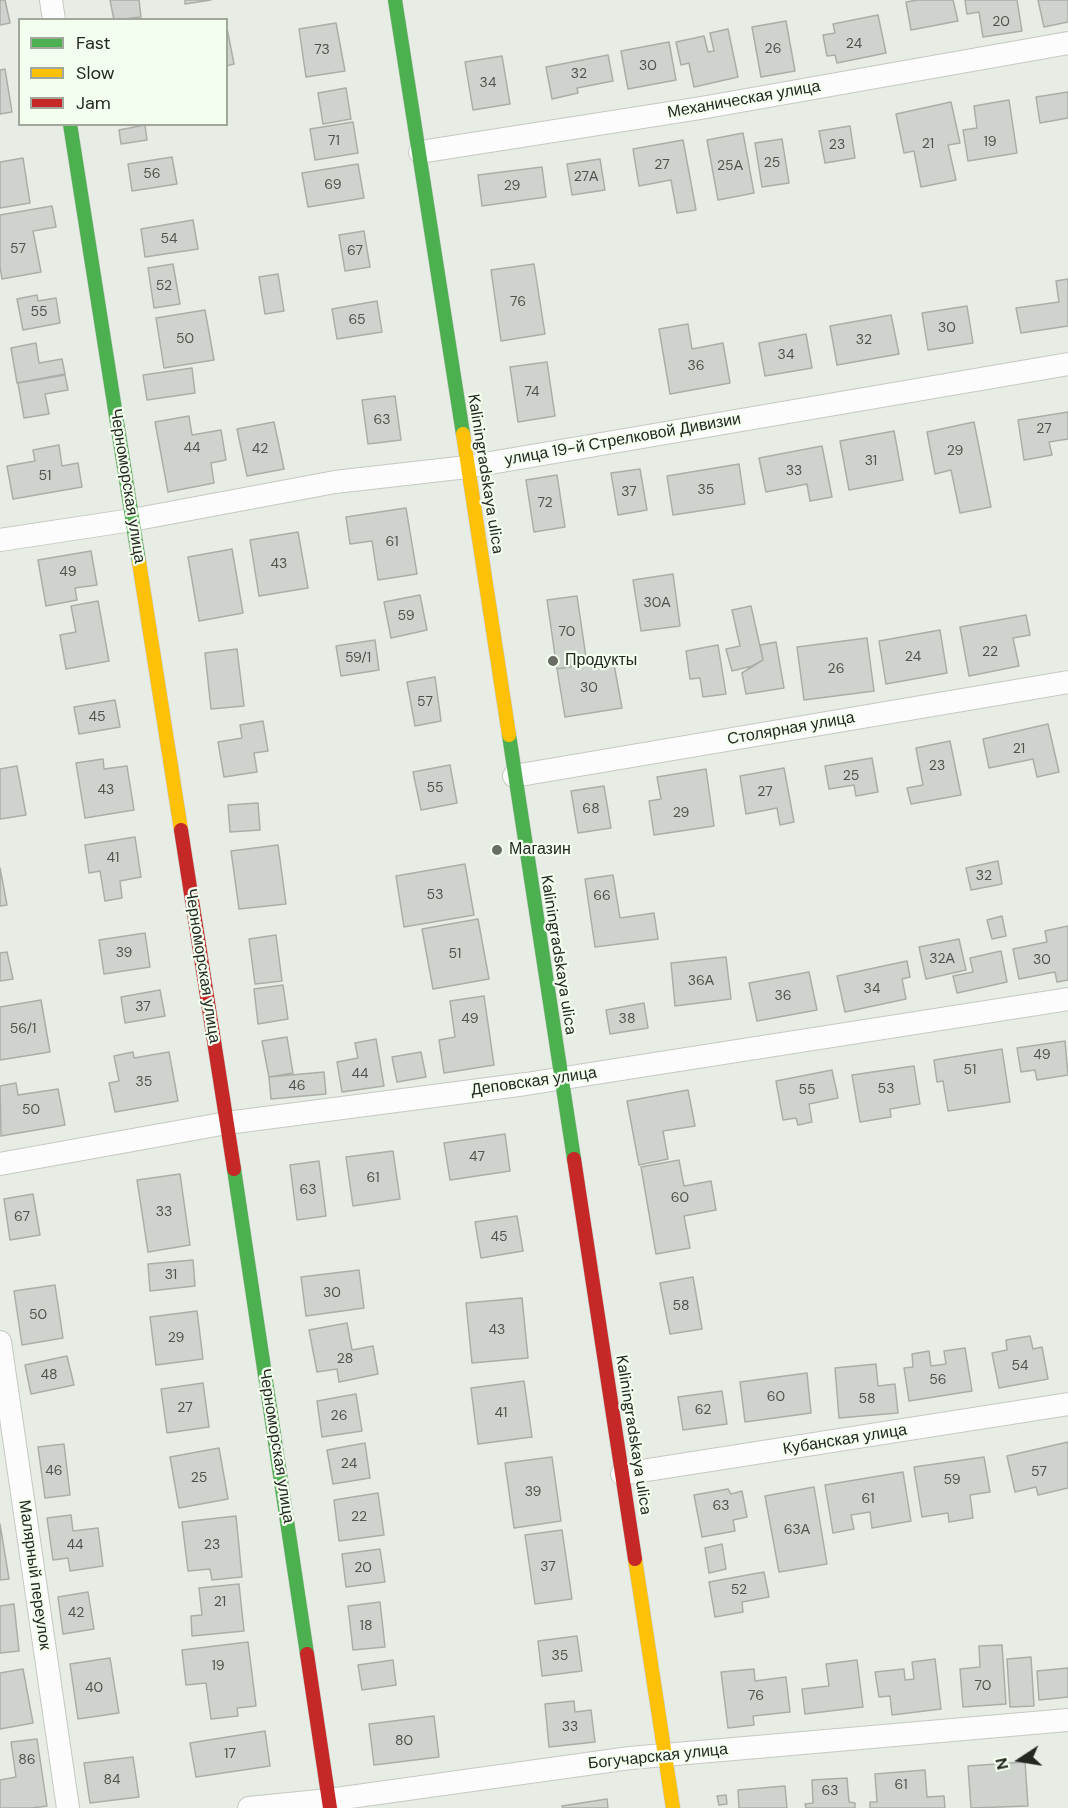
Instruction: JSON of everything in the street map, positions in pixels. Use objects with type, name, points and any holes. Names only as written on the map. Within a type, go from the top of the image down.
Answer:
[{"type":"main road","name":"Kaliningradskaya ulica","points":[[394,0],[420,152],[673,1808]]},
{"type":"main road","name":"Черноморская улица","points":[[70,126],[227,1123],[330,1804]]},
{"type":"street","points":[[51,0],[54,18]]},
{"type":"street","name":"Механическая улица","points":[[420,152],[701,108],[1068,43]]},
{"type":"street","name":"улица 19-й Стрелковой Дивизии","points":[[0,540],[132,520],[335,482],[467,467],[1068,364]]},
{"type":"street","name":"Столярная улица","points":[[514,776],[1068,682]]},
{"type":"street","name":"Деповская улица","points":[[0,1164],[227,1123],[561,1078],[1068,999]]},
{"type":"street","name":"Малярный переулок","points":[[0,1342],[68,1808]]},
{"type":"street","name":"Кубанская улица","points":[[622,1474],[1068,1404]]},
{"type":"street","name":"Богучарская улица","points":[[249,1808],[330,1804],[664,1755],[1068,1720]]},
{"type":"building","points":[[0,0],[5,0],[10,23],[0,25]]},
{"type":"building","points":[[110,0],[139,0],[141,17],[114,18]]},
{"type":"building","points":[[185,0],[211,0],[185,4]]},
{"type":"building","points":[[953,0],[958,21],[911,30],[906,2]]},
{"type":"building","points":[[965,0],[1017,0],[1022,31],[983,37],[979,12],[967,14]]},
{"type":"building","points":[[1038,0],[1068,0],[1068,22],[1044,27]]},
{"type":"building","points":[[878,15],[886,53],[837,63],[835,55],[827,56],[823,35],[835,33],[833,24]]},
{"type":"building","points":[[786,21],[795,71],[761,77],[752,27]]},
{"type":"building","points":[[336,23],[345,71],[306,77],[299,29]]},
{"type":"building","points":[[728,29],[738,77],[694,87],[689,63],[681,65],[676,42],[704,36],[708,52],[714,51],[710,33]]},
{"type":"building","points":[[228,33],[234,64],[228,66]]},
{"type":"building","points":[[669,42],[676,80],[628,89],[621,51]]},
{"type":"building","points":[[608,55],[613,81],[577,88],[578,93],[552,99],[546,67]]},
{"type":"building","points":[[502,56],[510,104],[473,110],[465,62]]},
{"type":"building","points":[[5,69],[12,112],[0,114],[0,70]]},
{"type":"building","points":[[346,88],[351,119],[323,124],[318,93]]},
{"type":"building","points":[[1068,92],[1068,118],[1040,123],[1036,97]]},
{"type":"building","points":[[1009,100],[1017,153],[968,161],[963,130],[977,128],[974,106]]},
{"type":"building","points":[[951,102],[960,143],[948,145],[956,180],[921,187],[914,151],[904,153],[896,114]]},
{"type":"building","points":[[353,122],[358,153],[315,160],[310,129]]},
{"type":"building","points":[[145,126],[147,140],[121,144],[119,130]]},
{"type":"building","points":[[850,126],[855,158],[825,163],[819,131]]},
{"type":"building","points":[[743,133],[754,193],[718,200],[707,140]]},
{"type":"building","points":[[782,139],[789,183],[762,187],[755,143]]},
{"type":"building","points":[[683,140],[696,210],[677,213],[671,180],[639,186],[633,149]]},
{"type":"building","points":[[172,157],[177,184],[132,191],[128,164]]},
{"type":"building","points":[[23,158],[30,203],[0,208],[0,162]]},
{"type":"building","points":[[600,159],[605,190],[572,195],[567,164]]},
{"type":"building","points":[[358,164],[364,198],[308,207],[302,173]]},
{"type":"building","points":[[542,167],[546,197],[482,206],[478,175]]},
{"type":"building","points":[[52,206],[56,227],[33,231],[41,272],[2,279],[0,215]]},
{"type":"building","points":[[193,220],[198,249],[145,257],[141,229]]},
{"type":"building","points":[[364,231],[370,267],[345,271],[339,235]]},
{"type":"building","points":[[173,264],[180,304],[154,308],[148,268]]},
{"type":"building","points":[[534,264],[545,334],[501,341],[491,270]]},
{"type":"building","points":[[278,274],[284,311],[265,314],[259,277]]},
{"type":"building","points":[[1068,279],[1068,326],[1021,333],[1016,308],[1059,302],[1056,281]]},
{"type":"building","points":[[37,295],[38,301],[56,298],[60,323],[23,330],[17,299]]},
{"type":"building","points":[[377,301],[382,332],[337,339],[332,309]]},
{"type":"building","points":[[967,306],[973,343],[928,350],[922,313]]},
{"type":"building","points":[[205,310],[214,360],[164,368],[156,318]]},
{"type":"building","points":[[891,315],[899,354],[837,365],[830,326]]},
{"type":"building","points":[[688,324],[692,349],[723,343],[730,383],[670,394],[659,329]]},
{"type":"building","points":[[806,334],[812,368],[765,376],[759,343]]},
{"type":"building","points":[[36,343],[39,363],[62,359],[65,374],[17,383],[11,348]]},
{"type":"building","points":[[547,362],[555,416],[518,422],[510,367]]},
{"type":"building","points":[[192,368],[195,393],[147,400],[143,375]]},
{"type":"building","points":[[65,375],[68,390],[45,394],[49,414],[24,418],[18,383]]},
{"type":"building","points":[[395,396],[401,440],[368,444],[362,400]]},
{"type":"building","points":[[1068,412],[1068,439],[1049,442],[1052,455],[1024,460],[1018,420]]},
{"type":"building","points":[[189,416],[192,435],[221,430],[226,460],[211,463],[214,483],[168,492],[155,422]]},
{"type":"building","points":[[274,422],[284,469],[247,476],[237,429]]},
{"type":"building","points":[[974,422],[991,507],[960,513],[951,470],[935,474],[927,432]]},
{"type":"building","points":[[894,431],[903,480],[849,490],[840,441]]},
{"type":"building","points":[[59,445],[62,466],[78,463],[82,487],[13,499],[7,466],[35,461],[33,450]]},
{"type":"building","points":[[822,446],[832,497],[810,501],[807,484],[766,492],[759,458]]},
{"type":"building","points":[[739,464],[745,504],[673,515],[667,476]]},
{"type":"building","points":[[640,469],[647,510],[618,515],[611,473]]},
{"type":"building","points":[[557,475],[565,527],[534,532],[526,480]]},
{"type":"building","points":[[406,508],[417,574],[378,580],[372,541],[350,544],[346,517]]},
{"type":"building","points":[[298,532],[308,588],[259,596],[250,540]]},
{"type":"building","points":[[232,549],[243,613],[199,621],[188,557]]},
{"type":"building","points":[[91,551],[97,585],[75,588],[77,600],[46,606],[38,560]]},
{"type":"building","points":[[673,574],[680,626],[641,631],[633,580]]},
{"type":"building","points":[[420,595],[427,630],[391,638],[384,602]]},
{"type":"building","points":[[577,596],[587,664],[557,669],[547,600]]},
{"type":"building","points":[[98,601],[109,661],[66,669],[60,635],[76,632],[71,606]]},
{"type":"building","points":[[751,606],[763,660],[752,666],[732,671],[726,649],[740,646],[732,610]]},
{"type":"building","points":[[1026,615],[1030,635],[1013,638],[1019,666],[969,676],[960,627]]},
{"type":"building","points":[[940,630],[947,673],[886,684],[879,641]]},
{"type":"building","points":[[867,638],[874,691],[804,700],[797,647]]},
{"type":"building","points":[[375,640],[379,670],[341,676],[336,646]]},
{"type":"building","points":[[776,642],[784,688],[746,694],[742,673],[763,660],[760,645]]},
{"type":"building","points":[[718,645],[726,694],[703,697],[700,678],[690,679],[686,651]]},
{"type":"building","points":[[237,649],[244,706],[211,709],[205,653]]},
{"type":"building","points":[[613,659],[622,708],[565,717],[557,669]]},
{"type":"building","points":[[435,677],[441,721],[415,726],[407,682]]},
{"type":"building","points":[[115,700],[120,727],[79,734],[74,707]]},
{"type":"building","points":[[263,721],[268,751],[254,753],[257,772],[224,777],[218,742],[242,738],[240,725]]},
{"type":"building","points":[[1048,724],[1059,772],[1037,777],[1033,759],[989,768],[983,739]]},
{"type":"building","points":[[950,741],[961,795],[911,804],[907,788],[923,785],[916,748]]},
{"type":"building","points":[[872,758],[878,792],[856,796],[854,785],[829,789],[825,766]]},
{"type":"building","points":[[103,759],[104,769],[127,766],[134,810],[85,818],[76,763]]},
{"type":"building","points":[[450,765],[457,803],[421,810],[413,772]]},
{"type":"building","points":[[17,766],[26,815],[0,819],[0,769]]},
{"type":"building","points":[[784,768],[794,822],[780,825],[777,808],[746,814],[740,776]]},
{"type":"building","points":[[706,769],[714,826],[654,835],[649,801],[661,799],[657,777]]},
{"type":"building","points":[[604,786],[611,828],[578,833],[571,791]]},
{"type":"building","points":[[258,803],[260,830],[230,832],[228,805]]},
{"type":"building","points":[[135,837],[141,877],[120,881],[122,898],[105,901],[100,871],[89,873],[85,845]]},
{"type":"building","points":[[278,845],[286,904],[239,909],[231,851]]},
{"type":"building","points":[[998,861],[1002,884],[971,890],[966,868]]},
{"type":"building","points":[[465,864],[474,915],[404,927],[396,876]]},
{"type":"building","points":[[0,868],[7,905],[0,906]]},
{"type":"building","points":[[613,875],[620,918],[654,913],[658,939],[595,947],[585,879]]},
{"type":"building","points":[[1002,916],[1006,936],[992,939],[987,920]]},
{"type":"building","points":[[478,919],[489,979],[433,989],[422,929]]},
{"type":"building","points":[[1068,926],[1068,980],[1057,982],[1055,972],[1019,979],[1013,949],[1047,942],[1045,931]]},
{"type":"building","points":[[145,933],[150,967],[104,974],[99,940]]},
{"type":"building","points":[[276,935],[282,981],[255,984],[249,939]]},
{"type":"building","points":[[959,939],[966,970],[926,979],[919,947]]},
{"type":"building","points":[[1001,951],[1007,982],[957,993],[953,976],[973,972],[970,958]]},
{"type":"building","points":[[7,952],[13,979],[0,981],[0,953]]},
{"type":"building","points":[[726,957],[731,999],[675,1006],[671,963]]},
{"type":"building","points":[[907,961],[910,977],[902,979],[906,999],[845,1012],[837,976]]},
{"type":"building","points":[[809,972],[817,1010],[757,1021],[749,983]]},
{"type":"building","points":[[283,985],[288,1019],[258,1024],[254,989]]},
{"type":"building","points":[[160,990],[165,1016],[125,1023],[121,997]]},
{"type":"building","points":[[484,996],[494,1065],[444,1073],[439,1040],[455,1037],[450,1001]]},
{"type":"building","points":[[41,1000],[50,1052],[0,1060],[0,1007]]},
{"type":"building","points":[[644,1003],[648,1028],[610,1034],[606,1010]]},
{"type":"building","points":[[287,1037],[293,1073],[269,1077],[262,1041]]},
{"type":"building","points":[[376,1039],[384,1086],[342,1092],[337,1062],[358,1058],[355,1043]]},
{"type":"building","points":[[1065,1041],[1068,1075],[1037,1080],[1035,1070],[1021,1072],[1017,1048]]},
{"type":"building","points":[[1002,1049],[1010,1102],[948,1111],[943,1081],[937,1082],[934,1060]]},
{"type":"building","points":[[133,1052],[134,1058],[169,1052],[178,1101],[115,1112],[109,1083],[119,1081],[114,1056]]},
{"type":"building","points":[[421,1052],[426,1077],[397,1082],[392,1057]]},
{"type":"building","points":[[914,1066],[920,1104],[890,1109],[891,1117],[860,1122],[852,1075]]},
{"type":"building","points":[[832,1070],[838,1098],[809,1104],[812,1122],[798,1125],[796,1118],[783,1120],[776,1081]]},
{"type":"building","points":[[324,1072],[326,1094],[271,1099],[269,1077]]},
{"type":"building","points":[[16,1083],[18,1095],[58,1089],[65,1125],[1,1136],[0,1086]]},
{"type":"building","points":[[688,1090],[695,1126],[663,1131],[668,1159],[639,1165],[627,1101]]},
{"type":"building","points":[[505,1134],[510,1171],[450,1180],[444,1143]]},
{"type":"building","points":[[393,1151],[400,1199],[353,1206],[346,1157]]},
{"type":"building","points":[[679,1160],[684,1186],[711,1181],[716,1210],[684,1216],[690,1248],[656,1254],[641,1167]]},
{"type":"building","points":[[319,1161],[326,1216],[297,1220],[290,1165]]},
{"type":"building","points":[[180,1174],[190,1245],[148,1252],[137,1180]]},
{"type":"building","points":[[33,1194],[40,1235],[10,1240],[4,1199]]},
{"type":"building","points":[[517,1216],[523,1251],[481,1258],[475,1222]]},
{"type":"building","points":[[193,1260],[195,1286],[150,1291],[148,1264]]},
{"type":"building","points":[[359,1270],[364,1308],[306,1316],[301,1277]]},
{"type":"building","points":[[693,1277],[702,1329],[670,1334],[660,1283]]},
{"type":"building","points":[[55,1285],[63,1338],[22,1345],[14,1291]]},
{"type":"building","points":[[522,1298],[528,1358],[472,1363],[466,1303]]},
{"type":"building","points":[[197,1311],[203,1359],[156,1365],[150,1317]]},
{"type":"building","points":[[347,1323],[352,1350],[373,1346],[378,1374],[339,1382],[337,1369],[317,1372],[309,1330]]},
{"type":"building","points":[[1030,1336],[1033,1349],[1042,1347],[1048,1379],[999,1388],[992,1353],[1007,1350],[1006,1340]]},
{"type":"building","points":[[965,1348],[972,1391],[909,1401],[904,1368],[913,1367],[912,1354],[929,1351],[931,1366],[946,1364],[944,1351]]},
{"type":"building","points":[[67,1356],[74,1385],[31,1394],[25,1365]]},
{"type":"building","points":[[876,1364],[878,1386],[895,1384],[898,1413],[839,1418],[835,1368]]},
{"type":"building","points":[[807,1373],[811,1413],[745,1422],[740,1382]]},
{"type":"building","points":[[524,1381],[532,1437],[478,1444],[471,1388]]},
{"type":"building","points":[[203,1383],[209,1427],[167,1433],[161,1389]]},
{"type":"building","points":[[722,1391],[727,1424],[683,1430],[678,1397]]},
{"type":"building","points":[[356,1394],[362,1431],[322,1437],[317,1401]]},
{"type":"building","points":[[1068,1442],[1068,1488],[1038,1495],[1036,1487],[1015,1492],[1007,1456]]},
{"type":"building","points":[[365,1443],[370,1478],[333,1484],[327,1450]]},
{"type":"building","points":[[64,1444],[70,1495],[45,1498],[38,1447]]},
{"type":"building","points":[[219,1448],[228,1499],[179,1508],[170,1457]]},
{"type":"building","points":[[552,1457],[561,1521],[514,1528],[505,1463]]},
{"type":"building","points":[[984,1457],[990,1492],[970,1495],[973,1518],[949,1522],[948,1513],[922,1517],[914,1467]]},
{"type":"building","points":[[903,1472],[911,1521],[872,1528],[870,1512],[851,1515],[854,1529],[833,1533],[825,1485]]},
{"type":"building","points":[[814,1487],[827,1564],[779,1572],[765,1496]]},
{"type":"building","points":[[728,1489],[731,1494],[742,1491],[747,1517],[733,1520],[735,1531],[702,1537],[694,1495]]},
{"type":"building","points":[[378,1493],[384,1535],[339,1541],[334,1500]]},
{"type":"building","points":[[71,1515],[73,1531],[98,1528],[103,1566],[70,1571],[68,1558],[53,1560],[47,1518]]},
{"type":"building","points":[[236,1516],[242,1577],[212,1580],[210,1569],[188,1571],[182,1522]]},
{"type":"building","points":[[0,1524],[9,1579],[0,1580]]},
{"type":"building","points":[[562,1530],[572,1599],[535,1604],[525,1535]]},
{"type":"building","points":[[722,1544],[726,1569],[709,1573],[705,1548]]},
{"type":"building","points":[[380,1549],[385,1582],[346,1587],[342,1554]]},
{"type":"building","points":[[764,1572],[769,1597],[742,1602],[743,1612],[715,1617],[709,1582]]},
{"type":"building","points":[[239,1584],[244,1631],[192,1636],[191,1616],[202,1615],[199,1588]]},
{"type":"building","points":[[88,1592],[94,1629],[63,1634],[58,1597]]},
{"type":"building","points":[[380,1602],[385,1647],[353,1650],[348,1606]]},
{"type":"building","points":[[14,1604],[19,1651],[0,1653],[0,1606]]},
{"type":"building","points":[[577,1636],[582,1671],[542,1676],[538,1641]]},
{"type":"building","points":[[248,1642],[256,1706],[237,1708],[238,1716],[211,1719],[206,1683],[186,1685],[182,1650]]},
{"type":"building","points":[[1002,1645],[1006,1704],[963,1707],[960,1669],[980,1667],[979,1646]]},
{"type":"building","points":[[1031,1657],[1034,1706],[1010,1707],[1007,1659]]},
{"type":"building","points":[[110,1658],[119,1713],[78,1719],[70,1664]]},
{"type":"building","points":[[935,1659],[941,1709],[892,1715],[890,1696],[879,1697],[875,1672],[904,1669],[905,1680],[914,1679],[912,1662]]},
{"type":"building","points":[[393,1660],[396,1685],[362,1690],[358,1665]]},
{"type":"building","points":[[857,1660],[863,1707],[805,1714],[802,1689],[829,1686],[826,1664]]},
{"type":"building","points":[[1068,1668],[1068,1697],[1039,1700],[1037,1671]]},
{"type":"building","points":[[23,1669],[33,1723],[0,1729],[0,1673]]},
{"type":"building","points":[[754,1669],[755,1681],[786,1677],[790,1712],[753,1716],[754,1725],[728,1728],[721,1672]]},
{"type":"building","points":[[574,1701],[575,1712],[591,1710],[595,1742],[549,1747],[545,1704]]},
{"type":"building","points":[[434,1716],[439,1757],[374,1765],[369,1724]]},
{"type":"building","points":[[265,1731],[270,1766],[196,1777],[190,1743]]},
{"type":"building","points":[[37,1739],[47,1806],[0,1808],[0,1780],[16,1777],[11,1742]]},
{"type":"building","points":[[133,1757],[139,1797],[90,1803],[84,1763]]},
{"type":"building","points":[[1025,1762],[1028,1806],[971,1808],[968,1766]]},
{"type":"building","points":[[925,1770],[927,1797],[944,1796],[945,1808],[870,1808],[870,1802],[877,1802],[875,1774]]},
{"type":"building","points":[[847,1778],[849,1802],[855,1803],[855,1808],[806,1808],[805,1804],[813,1803],[812,1780]]},
{"type":"building","points":[[785,1786],[787,1808],[739,1808],[738,1790]]},
{"type":"building","points":[[726,1795],[727,1804],[719,1805],[717,1796]]},
{"type":"building","points":[[607,1799],[608,1808],[563,1808],[562,1806]]},
{"type":"traffic: fast","points":[[395,0],[463,434]]},
{"type":"traffic: fast","points":[[70,126],[139,562]]},
{"type":"traffic: fast","points":[[509,735],[574,1159]]},
{"type":"traffic: fast","points":[[234,1169],[307,1654]]},
{"type":"traffic: slow","points":[[463,434],[509,735]]},
{"type":"traffic: slow","points":[[139,562],[181,830]]},
{"type":"traffic: slow","points":[[635,1559],[673,1808]]},
{"type":"traffic: jam","points":[[181,830],[234,1169]]},
{"type":"traffic: jam","points":[[574,1159],[635,1559]]},
{"type":"traffic: jam","points":[[307,1654],[330,1808]]},
{"type":"place","name":"Продукты","points":[[553,661]]},
{"type":"place","name":"Магазин","points":[[497,850]]}]
